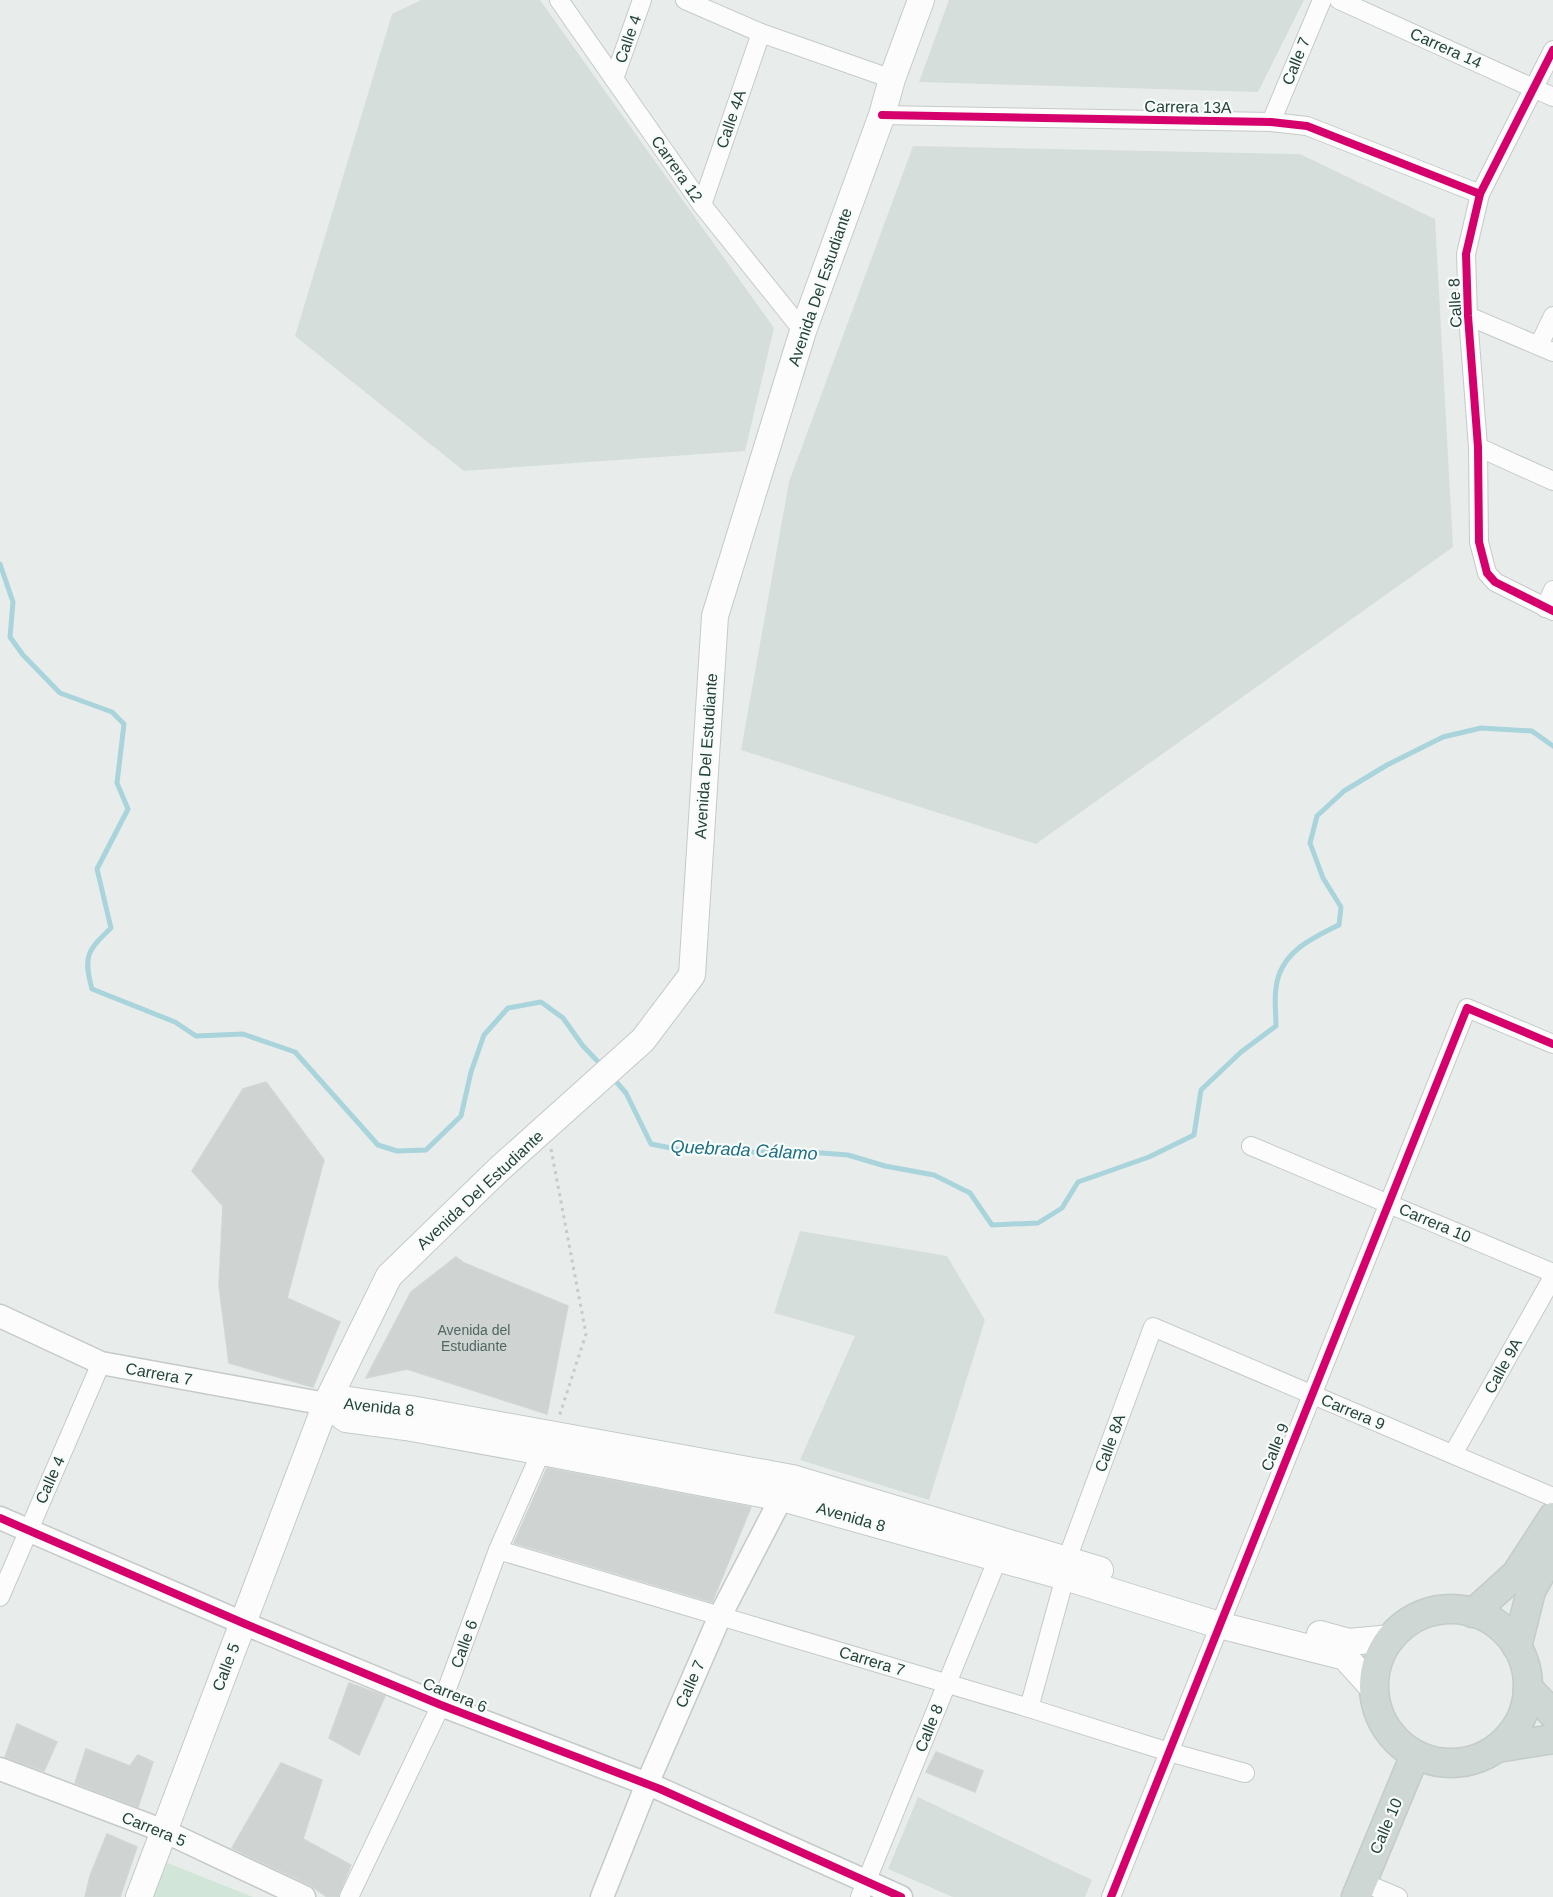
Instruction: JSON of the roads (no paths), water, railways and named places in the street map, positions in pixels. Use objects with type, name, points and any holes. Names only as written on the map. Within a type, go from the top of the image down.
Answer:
[{"type":"main road","name":"Avenida Del Estudiante","points":[[326,1404],[388,1276],[497,1171],[643,1040],[692,975],[715,616],[803,331],[882,115],[892,79],[921,0]]},
{"type":"main road","name":"Avenida 8","points":[[326,1404],[349,1400],[787,1488],[1066,1568],[1344,1657],[1374,1689]]},
{"type":"main road","name":"Calle 5","points":[[139,1897],[326,1404]]},
{"type":"main road","name":"Avenida 8","points":[[787,1488],[998,1558],[1066,1568]]},
{"type":"main road","points":[[1473,1613],[1516,1574],[1553,1517]]},
{"type":"main road","points":[[1517,1647],[1531,1591],[1553,1551]]},
{"type":"main road","points":[[1456,1609],[1473,1613],[1491,1620],[1517,1647],[1527,1674],[1526,1705],[1520,1722],[1497,1748],[1478,1759],[1457,1763],[1436,1762],[1415,1755],[1399,1743],[1386,1727],[1377,1709],[1374,1689],[1378,1662],[1391,1638],[1404,1625],[1420,1616],[1437,1610],[1456,1609]]},
{"type":"main road","name":"Avenida 8","points":[[1222,1617],[1348,1642],[1391,1638]]},
{"type":"main road","points":[[1528,1688],[1553,1714]]},
{"type":"main road","points":[[1497,1748],[1553,1739]]},
{"type":"main road","name":"Calle 10","points":[[1359,1890],[1415,1755]]},
{"type":"street","name":"Carrera 12","points":[[559,0],[702,205],[803,331]]},
{"type":"street","name":"Calle 4","points":[[614,79],[642,0]]},
{"type":"street","points":[[685,0],[761,33],[892,79]]},
{"type":"street","name":"Calle 7","points":[[1271,122],[1322,0]]},
{"type":"street","name":"Carrera 14","points":[[1339,0],[1553,97]]},
{"type":"street","name":"Calle 4A","points":[[702,205],[761,33]]},
{"type":"street","name":"Calle 8","points":[[1549,609],[1495,582],[1487,573],[1479,542],[1478,447],[1468,316],[1466,254],[1480,194],[1553,50]]},
{"type":"street","name":"Carrera 13A","points":[[882,115],[1271,122],[1307,126],[1480,194]]},
{"type":"street","points":[[1468,316],[1546,348],[1553,316]]},
{"type":"street","points":[[1478,447],[1553,481]]},
{"type":"street","points":[[1549,609],[1553,590]]},
{"type":"street","name":"Calle 9","points":[[1111,1897],[1467,1008],[1553,1044]]},
{"type":"street","name":"Carrera 10","points":[[1251,1146],[1553,1275]]},
{"type":"street","name":"Calle 9A","points":[[1453,1454],[1553,1275]]},
{"type":"street","name":"Carrera 7","points":[[0,1316],[101,1363],[326,1404]]},
{"type":"street","name":"Carrera 9","points":[[1153,1327],[1553,1497]]},
{"type":"street","name":"Calle 8A","points":[[1029,1708],[1066,1568],[1153,1327]]},
{"type":"street","name":"Calle 4","points":[[0,1597],[101,1363]]},
{"type":"street","name":"Calle 6","points":[[349,1897],[441,1705],[498,1550],[546,1441]]},
{"type":"street","name":"Calle 7","points":[[602,1897],[647,1784],[720,1616],[787,1488]]},
{"type":"street","name":"Carrera 6","points":[[0,1518],[243,1623],[441,1705],[647,1784],[863,1890],[901,1897]]},
{"type":"street","name":"Carrera 7","points":[[498,1550],[1245,1773]]},
{"type":"street","name":"Calle 8","points":[[863,1890],[998,1558]]},
{"type":"street","name":"Carrera 5","points":[[0,1769],[164,1832],[304,1897]]},
{"type":"street","points":[[1359,1890],[1398,1897]]},
{"type":"waterway","name":"Quebrada Cálamo","points":[[0,564],[13,602],[10,637],[23,655],[60,693],[112,712],[124,724],[117,783],[128,809],[97,869],[111,928],[89,955],[88,969],[92,989],[175,1022],[196,1036],[243,1034],[295,1052],[378,1145],[397,1151],[426,1150],[461,1116],[471,1072],[484,1035],[508,1008],[541,1002],[563,1018],[583,1046],[604,1068]]},
{"type":"waterway","name":"Quebrada Cálamo","points":[[612,1077],[626,1093],[651,1144],[681,1150],[809,1152],[848,1155],[885,1166],[934,1175],[970,1193],[992,1225],[1038,1223],[1062,1208],[1078,1182],[1149,1157],[1194,1135],[1201,1090],[1241,1052],[1276,1026],[1275,993],[1283,965],[1307,942],[1339,925],[1341,907],[1323,878],[1310,843],[1317,816],[1344,791],[1387,765],[1443,737],[1481,728],[1532,731],[1553,746]]}]
